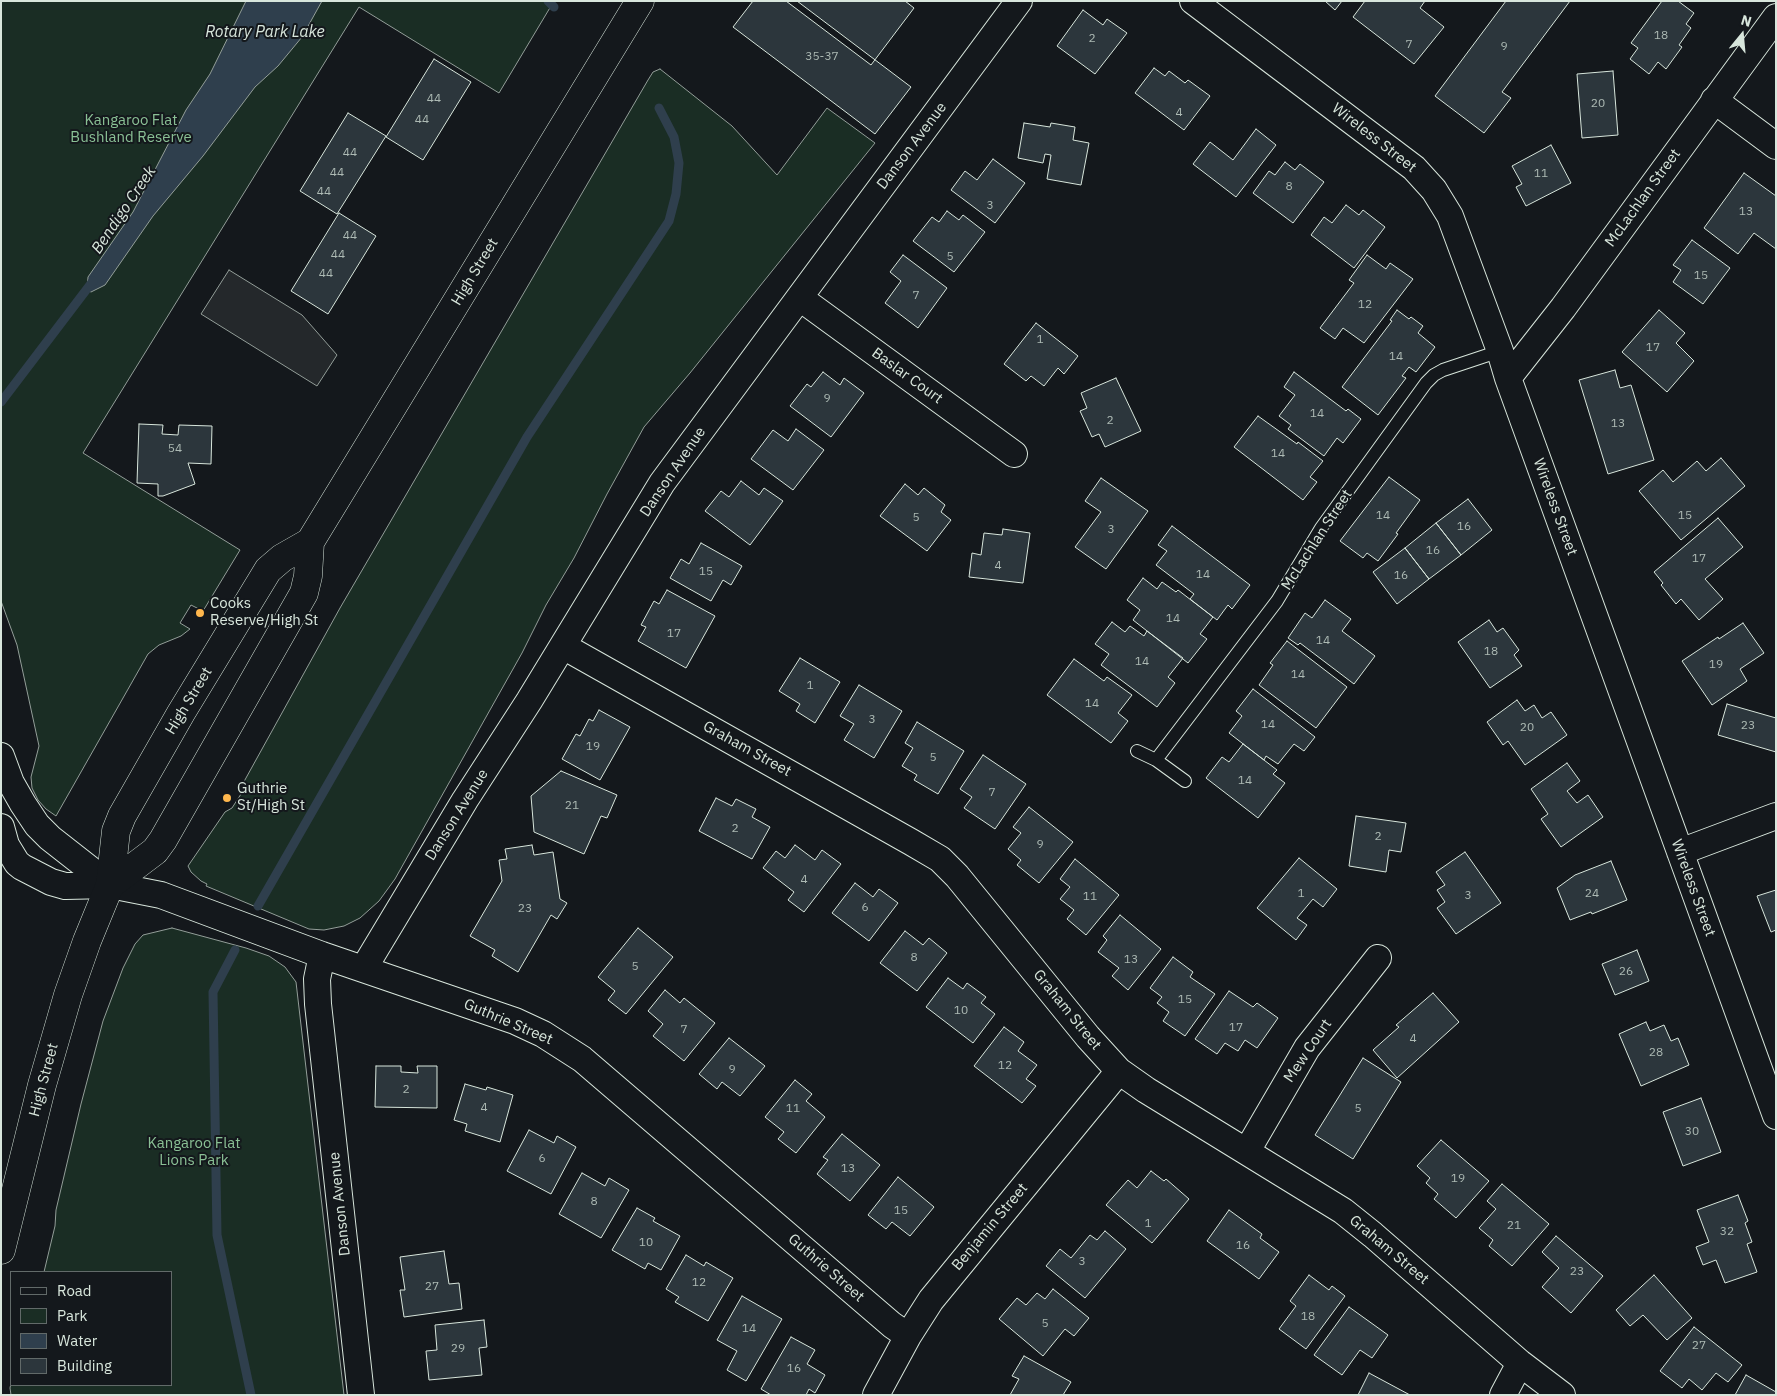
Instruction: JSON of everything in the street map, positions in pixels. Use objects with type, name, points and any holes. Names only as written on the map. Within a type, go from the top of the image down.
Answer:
[{"type":"highway","name":"High Street","points":[[110,885],[155,851],[163,840],[304,593],[308,576],[310,542],[640,1]]},
{"type":"highway","name":"High Street","points":[[1,1250],[42,1085],[66,1004],[87,941],[110,885],[116,831],[122,816],[181,713],[268,570],[282,558],[310,542]]},
{"type":"street","name":"Danson Avenue","points":[[364,968],[465,800],[563,646],[662,483],[1019,1]]},
{"type":"street","name":"Wireless Street","points":[[1193,1],[1414,168],[1434,190],[1450,216],[1776,1116]]},
{"type":"street","name":"McLachlan Street","points":[[1508,378],[1563,308],[1776,18]]},
{"type":"street","points":[[1714,100],[1776,146]]},
{"type":"street","name":"Baslar Court","points":[[800,298],[1014,454]]},
{"type":"street","name":"Graham Street","points":[[563,646],[903,837],[940,860],[957,876],[1082,1029],[1119,1071],[1146,1090],[1247,1151],[1350,1217],[1520,1363],[1562,1395]]},
{"type":"street","points":[[1,756],[11,783],[37,824],[50,838],[110,885]]},
{"type":"street","points":[[1680,852],[1776,816]]},
{"type":"street","points":[[1,827],[6,845],[17,863],[34,874],[65,886],[110,885]]},
{"type":"street","name":"Guthrie Street","points":[[110,885],[161,895],[322,955],[515,1022],[543,1034],[582,1059],[892,1325],[908,1336]]},
{"type":"street","name":"Danson Avenue","points":[[322,955],[317,979],[318,1004],[361,1395]]},
{"type":"street","name":"Mew Court","points":[[1247,1151],[1307,1048],[1378,958]]},
{"type":"street","name":"Benjamin Street","points":[[876,1395],[908,1336],[931,1300],[1119,1071]]},
{"type":"street","points":[[1502,1395],[1520,1363]]},
{"type":"lane","name":"McLachlan Street","points":[[1156,760],[1277,601],[1321,528],[1426,383],[1434,374],[1443,370],[1500,351]]},
{"type":"lane","points":[[1136,751],[1156,760],[1185,780]]},
{"type":"green space","name":"Kangaroo Flat Bushland Reserve","points":[[1,1],[554,1],[499,93],[359,7],[83,453],[240,550],[203,611],[191,605],[180,623],[190,629],[181,636],[159,645],[148,654],[56,816],[38,800],[32,788],[31,777],[39,746],[17,645],[1,601]]},
{"type":"green space","points":[[660,69],[732,126],[777,175],[827,108],[875,143],[690,373],[644,427],[574,558],[546,605],[522,653],[395,879],[379,901],[360,918],[344,926],[324,930],[309,929],[206,886],[207,884],[191,872],[188,866],[225,812],[232,808],[241,794],[241,787],[340,608],[648,80],[653,72]]},
{"type":"green space","name":"Kangaroo Flat Lions Park","points":[[172,928],[246,948],[269,956],[285,967],[296,982],[344,1395],[11,1395],[10,1386],[172,1386],[172,1271],[44,1271],[55,1226],[56,1210],[103,1021],[123,968],[135,944],[143,935]]},
{"type":"shaded area","points":[[229,270],[302,315],[337,355],[317,386],[201,314]]},
{"type":"water","name":"Rotary Park Lake","points":[[246,1],[322,1],[302,37],[278,66],[255,87],[203,156],[153,216],[105,285],[91,292],[87,290],[88,277],[133,212],[186,110],[210,74]]},
{"type":"building","points":[[753,1],[797,1],[911,87],[875,134],[733,27]]},
{"type":"building","points":[[786,1],[905,1],[914,8],[871,65]]},
{"type":"building","points":[[1325,1],[1342,1],[1335,10]]},
{"type":"building","points":[[1365,1],[1425,1],[1420,8],[1444,27],[1414,64],[1353,17]]},
{"type":"building","points":[[1506,1],[1570,1],[1502,92],[1511,98],[1484,133],[1435,96]]},
{"type":"building","points":[[1662,1],[1678,1],[1694,13],[1686,24],[1691,28],[1679,45],[1682,47],[1666,69],[1658,62],[1649,74],[1630,59],[1638,48],[1631,43]]},
{"type":"building","points":[[1083,10],[1103,25],[1107,19],[1127,33],[1095,74],[1057,46]]},
{"type":"building","points":[[434,59],[471,82],[423,160],[386,137]]},
{"type":"building","points":[[1154,68],[1165,76],[1169,71],[1185,83],[1188,80],[1210,96],[1184,130],[1135,93]]},
{"type":"building","points":[[1613,71],[1618,135],[1582,138],[1577,74]]},
{"type":"building","points":[[348,113],[386,136],[337,214],[300,191]]},
{"type":"building","points":[[1024,123],[1050,127],[1051,123],[1075,127],[1073,140],[1089,143],[1081,185],[1047,179],[1051,155],[1045,154],[1043,163],[1018,158]]},
{"type":"building","points":[[1256,129],[1276,145],[1236,197],[1193,164],[1210,142],[1233,160]]},
{"type":"building","points":[[1551,145],[1571,183],[1526,206],[1516,187],[1522,184],[1512,166]]},
{"type":"building","points":[[993,159],[1025,183],[995,223],[951,190],[965,171],[977,180]]},
{"type":"building","points":[[1285,162],[1295,170],[1300,164],[1324,182],[1293,223],[1253,193],[1269,171],[1275,175]]},
{"type":"building","points":[[1744,173],[1776,196],[1776,249],[1754,233],[1738,254],[1704,228]]},
{"type":"building","points":[[1346,205],[1359,215],[1363,210],[1385,227],[1354,268],[1311,235],[1324,217],[1332,223]]},
{"type":"building","points":[[947,211],[959,220],[963,215],[985,232],[954,272],[913,241],[932,217],[939,222]]},
{"type":"building","points":[[339,213],[376,236],[328,314],[291,291]]},
{"type":"building","points":[[1692,240],[1730,268],[1703,304],[1673,282],[1681,270],[1673,265]]},
{"type":"building","points":[[903,255],[947,288],[918,328],[885,303],[901,281],[890,272]]},
{"type":"building","points":[[1367,255],[1386,269],[1390,263],[1413,279],[1364,343],[1343,328],[1335,339],[1320,328],[1354,283],[1349,280]]},
{"type":"building","points":[[1397,310],[1423,326],[1418,333],[1435,347],[1416,372],[1409,367],[1402,376],[1406,378],[1378,415],[1342,387],[1392,321],[1390,320]]},
{"type":"building","points":[[1659,310],[1685,333],[1676,343],[1694,361],[1667,392],[1622,352]]},
{"type":"building","points":[[1036,323],[1078,356],[1064,374],[1058,368],[1044,386],[1031,376],[1026,381],[1004,364]]},
{"type":"building","points":[[1615,370],[1620,388],[1631,385],[1654,460],[1608,474],[1579,380]]},
{"type":"building","points":[[823,372],[840,385],[844,378],[864,393],[831,437],[790,406],[807,384],[811,387]]},
{"type":"building","points":[[1294,372],[1346,411],[1348,409],[1361,419],[1343,443],[1337,438],[1324,456],[1288,429],[1291,425],[1279,416],[1295,395],[1284,387]]},
{"type":"building","points":[[1116,378],[1141,431],[1105,447],[1099,434],[1092,437],[1080,411],[1087,408],[1081,393]]},
{"type":"building","points":[[1258,416],[1323,461],[1310,477],[1317,482],[1303,500],[1234,447]]},
{"type":"building","points":[[139,424],[163,425],[162,434],[178,435],[179,425],[212,426],[211,464],[188,463],[195,484],[163,496],[158,496],[158,484],[137,483]]},
{"type":"building","points":[[796,429],[824,450],[793,490],[751,459],[773,430],[788,441]]},
{"type":"building","points":[[1721,458],[1745,486],[1681,540],[1639,491],[1663,470],[1673,482],[1697,461],[1706,471]]},
{"type":"building","points":[[1389,477],[1420,500],[1378,561],[1367,553],[1363,558],[1340,541]]},
{"type":"building","points":[[1101,478],[1148,511],[1106,569],[1075,547],[1101,512],[1085,501]]},
{"type":"building","points":[[741,481],[759,495],[764,488],[783,501],[750,545],[705,511],[721,491],[729,497]]},
{"type":"building","points":[[905,484],[918,495],[924,488],[945,505],[941,512],[951,520],[927,551],[880,516]]},
{"type":"building","points":[[1468,499],[1492,530],[1461,555],[1436,523]]},
{"type":"building","points":[[1718,518],[1743,547],[1705,579],[1723,599],[1699,620],[1681,599],[1676,604],[1661,585],[1663,583],[1654,572]]},
{"type":"building","points":[[1436,523],[1461,555],[1429,579],[1405,548]]},
{"type":"building","points":[[1172,526],[1250,585],[1232,609],[1228,605],[1217,620],[1190,599],[1194,594],[1156,565],[1167,551],[1158,545]]},
{"type":"building","points":[[1003,529],[1030,533],[1023,583],[969,577],[972,553],[981,555],[984,533],[1002,535]]},
{"type":"building","points":[[701,543],[742,566],[731,585],[723,580],[711,601],[670,578],[681,559],[689,564]]},
{"type":"building","points":[[1405,548],[1429,579],[1397,604],[1373,572]]},
{"type":"building","points":[[1143,578],[1157,589],[1162,582],[1176,592],[1178,590],[1213,617],[1200,634],[1207,639],[1188,663],[1133,620],[1140,610],[1127,600]]},
{"type":"building","points":[[667,590],[715,616],[686,668],[638,641],[646,627],[641,625],[654,601],[659,604]]},
{"type":"building","points":[[1325,600],[1351,619],[1342,631],[1375,656],[1354,684],[1300,643],[1298,645],[1288,638],[1305,613],[1312,618]]},
{"type":"building","points":[[1489,620],[1497,632],[1503,628],[1519,650],[1514,655],[1522,666],[1490,688],[1458,642]]},
{"type":"building","points":[[1112,622],[1125,632],[1130,626],[1144,636],[1147,631],[1183,658],[1168,677],[1175,683],[1157,707],[1101,665],[1109,654],[1095,644]]},
{"type":"building","points":[[1743,623],[1764,653],[1740,669],[1747,681],[1712,705],[1682,661]]},
{"type":"building","points":[[1287,641],[1347,687],[1316,728],[1259,685],[1273,665],[1270,663]]},
{"type":"building","points":[[800,658],[840,682],[815,723],[796,711],[800,704],[779,691]]},
{"type":"building","points":[[1074,659],[1104,681],[1107,677],[1132,695],[1118,713],[1128,721],[1111,743],[1047,695]]},
{"type":"building","points":[[859,685],[902,711],[874,758],[844,740],[854,724],[840,716]]},
{"type":"building","points":[[1253,689],[1315,737],[1304,751],[1294,744],[1278,764],[1266,756],[1264,760],[1229,733],[1242,716],[1236,711]]},
{"type":"building","points":[[1517,700],[1525,711],[1534,705],[1542,718],[1551,712],[1567,735],[1525,765],[1508,741],[1503,745],[1487,722]]},
{"type":"building","points":[[1727,704],[1776,718],[1776,752],[1718,735]]},
{"type":"building","points":[[599,710],[630,727],[600,780],[562,759],[576,734],[580,736],[589,719],[593,721]]},
{"type":"building","points":[[917,722],[964,751],[938,794],[914,780],[917,775],[902,766],[913,748],[905,743]]},
{"type":"building","points":[[1243,744],[1277,770],[1273,774],[1285,783],[1258,818],[1206,778],[1222,757],[1229,762]]},
{"type":"building","points":[[983,755],[1026,784],[995,829],[964,808],[972,797],[960,789]]},
{"type":"building","points":[[1567,763],[1580,781],[1567,791],[1577,803],[1588,795],[1603,817],[1561,847],[1541,819],[1548,814],[1531,789]]},
{"type":"building","points":[[561,771],[617,795],[607,818],[601,816],[584,854],[534,832],[531,796]]},
{"type":"building","points":[[716,798],[732,806],[736,799],[756,809],[752,817],[770,827],[752,859],[699,831]]},
{"type":"building","points":[[1029,807],[1073,842],[1039,883],[1017,865],[1021,860],[1008,849],[1021,833],[1013,827]]},
{"type":"building","points":[[1356,816],[1406,823],[1401,852],[1389,850],[1386,872],[1349,866]]},
{"type":"building","points":[[532,845],[534,855],[553,852],[560,899],[567,903],[557,919],[551,915],[518,972],[492,956],[495,950],[470,936],[502,881],[499,860],[507,859],[505,849]]},
{"type":"building","points":[[795,845],[815,860],[822,850],[841,864],[804,912],[788,900],[794,892],[763,868],[776,851],[785,858]]},
{"type":"building","points":[[1465,852],[1501,903],[1456,934],[1437,908],[1445,902],[1437,890],[1445,885],[1436,872]]},
{"type":"building","points":[[1299,858],[1337,889],[1323,907],[1313,899],[1297,918],[1307,925],[1296,940],[1257,908]]},
{"type":"building","points":[[1075,859],[1119,895],[1086,935],[1067,919],[1074,910],[1060,899],[1070,887],[1060,879]]},
{"type":"building","points":[[1611,861],[1627,900],[1592,914],[1591,912],[1570,920],[1557,888],[1575,875]]},
{"type":"building","points":[[855,883],[873,897],[879,889],[898,903],[869,941],[832,913]]},
{"type":"building","points":[[1776,890],[1776,930],[1771,932],[1757,896]]},
{"type":"building","points":[[1120,915],[1161,949],[1128,990],[1112,976],[1119,968],[1098,952],[1107,940],[1103,936]]},
{"type":"building","points":[[638,928],[673,957],[626,1014],[608,1000],[615,991],[598,977]]},
{"type":"building","points":[[905,931],[923,945],[929,938],[947,953],[917,991],[880,963]]},
{"type":"building","points":[[1637,950],[1649,981],[1615,995],[1602,964]]},
{"type":"building","points":[[1173,957],[1193,972],[1190,977],[1215,994],[1185,1036],[1163,1021],[1169,1012],[1157,1003],[1162,997],[1150,988]]},
{"type":"building","points":[[948,978],[963,989],[967,983],[986,997],[981,1003],[995,1014],[973,1043],[926,1007]]},
{"type":"building","points":[[665,990],[680,1003],[684,998],[715,1023],[684,1061],[653,1036],[663,1024],[648,1011]]},
{"type":"building","points":[[1229,991],[1253,1007],[1257,1003],[1278,1018],[1257,1048],[1245,1040],[1238,1051],[1225,1043],[1217,1054],[1195,1039]]},
{"type":"building","points":[[1433,993],[1459,1022],[1397,1078],[1373,1050],[1399,1027],[1396,1025]]},
{"type":"building","points":[[1646,1022],[1650,1031],[1664,1025],[1671,1041],[1678,1038],[1689,1065],[1641,1086],[1619,1034]]},
{"type":"building","points":[[1004,1027],[1024,1042],[1018,1051],[1037,1065],[1026,1079],[1036,1086],[1022,1103],[974,1066]]},
{"type":"building","points":[[729,1038],[765,1066],[740,1096],[722,1082],[717,1089],[699,1074]]},
{"type":"building","points":[[1363,1058],[1401,1082],[1353,1159],[1315,1135]]},
{"type":"building","points":[[376,1066],[401,1066],[401,1072],[418,1073],[417,1066],[437,1066],[437,1108],[375,1107]]},
{"type":"building","points":[[795,1080],[812,1094],[806,1101],[825,1117],[796,1153],[778,1139],[784,1132],[765,1117]]},
{"type":"building","points":[[465,1084],[486,1090],[487,1087],[513,1095],[500,1142],[465,1131],[467,1124],[454,1120]]},
{"type":"building","points":[[1701,1098],[1721,1152],[1683,1166],[1663,1112]]},
{"type":"building","points":[[529,1130],[554,1143],[557,1136],[576,1147],[551,1194],[507,1171]]},
{"type":"building","points":[[842,1134],[880,1165],[850,1201],[817,1174],[828,1160],[823,1157]]},
{"type":"building","points":[[1441,1140],[1489,1181],[1456,1218],[1434,1199],[1438,1194],[1426,1183],[1430,1178],[1417,1166]]},
{"type":"building","points":[[1151,1171],[1164,1181],[1166,1179],[1189,1199],[1152,1243],[1106,1205],[1128,1180],[1137,1188]]},
{"type":"building","points":[[582,1173],[605,1186],[609,1178],[629,1190],[601,1238],[559,1214]]},
{"type":"building","points":[[898,1177],[934,1207],[910,1236],[892,1222],[886,1229],[868,1215]]},
{"type":"building","points":[[1502,1184],[1549,1224],[1512,1266],[1489,1246],[1493,1240],[1479,1228],[1496,1209],[1487,1201]]},
{"type":"building","points":[[1738,1195],[1748,1221],[1745,1223],[1752,1242],[1747,1244],[1757,1272],[1725,1283],[1716,1260],[1703,1265],[1696,1247],[1709,1242],[1697,1210]]},
{"type":"building","points":[[637,1208],[655,1218],[653,1221],[680,1236],[661,1270],[648,1263],[645,1269],[612,1250]]},
{"type":"building","points":[[1229,1210],[1262,1234],[1260,1238],[1279,1252],[1259,1279],[1207,1241]]},
{"type":"building","points":[[1105,1231],[1126,1249],[1085,1298],[1046,1266],[1060,1249],[1071,1258],[1090,1235],[1097,1240]]},
{"type":"building","points":[[1556,1236],[1603,1276],[1571,1313],[1542,1287],[1559,1268],[1542,1252]]},
{"type":"building","points":[[444,1251],[449,1284],[459,1283],[462,1309],[404,1317],[400,1290],[405,1290],[400,1257]]},
{"type":"building","points":[[686,1255],[704,1266],[706,1262],[733,1278],[708,1321],[675,1302],[679,1297],[666,1289]]},
{"type":"building","points":[[1309,1275],[1329,1290],[1332,1286],[1345,1296],[1306,1349],[1279,1329],[1296,1306],[1290,1301]]},
{"type":"building","points":[[1654,1275],[1692,1318],[1667,1340],[1643,1315],[1630,1326],[1616,1310]]},
{"type":"building","points":[[1053,1289],[1089,1318],[1074,1336],[1065,1329],[1043,1356],[999,1319],[1017,1298],[1026,1305],[1037,1293],[1045,1299]]},
{"type":"building","points":[[742,1296],[782,1319],[746,1381],[727,1370],[737,1351],[717,1340]]},
{"type":"building","points":[[1349,1307],[1388,1335],[1372,1358],[1360,1350],[1342,1375],[1314,1355]]},
{"type":"building","points":[[484,1320],[487,1347],[479,1348],[482,1375],[429,1380],[426,1351],[437,1350],[435,1325]]},
{"type":"building","points":[[1694,1327],[1742,1365],[1728,1382],[1716,1373],[1702,1390],[1689,1379],[1682,1388],[1660,1371]]},
{"type":"building","points":[[791,1337],[815,1350],[807,1364],[825,1375],[815,1393],[809,1389],[806,1395],[771,1395],[761,1389]]},
{"type":"building","points":[[1024,1356],[1071,1382],[1063,1395],[1010,1395],[1019,1379],[1012,1376]]},
{"type":"building","points":[[1369,1373],[1410,1395],[1358,1395]]},
{"type":"building","points":[[1746,1375],[1776,1392],[1776,1395],[1735,1395]]},
{"type":"waterway","points":[[548,1],[554,7]]},
{"type":"waterway","points":[[258,906],[527,437],[669,221],[676,194],[679,163],[674,137],[659,108]]},
{"type":"waterway","name":"Bendigo Creek","points":[[1,402],[93,281]]},
{"type":"waterway","points":[[235,950],[213,992],[217,1235],[251,1395]]},
{"type":"place","name":"Cooks Reserve/High St","points":[[200,613]]},
{"type":"place","name":"Guthrie St/High St","points":[[227,798]]}]
